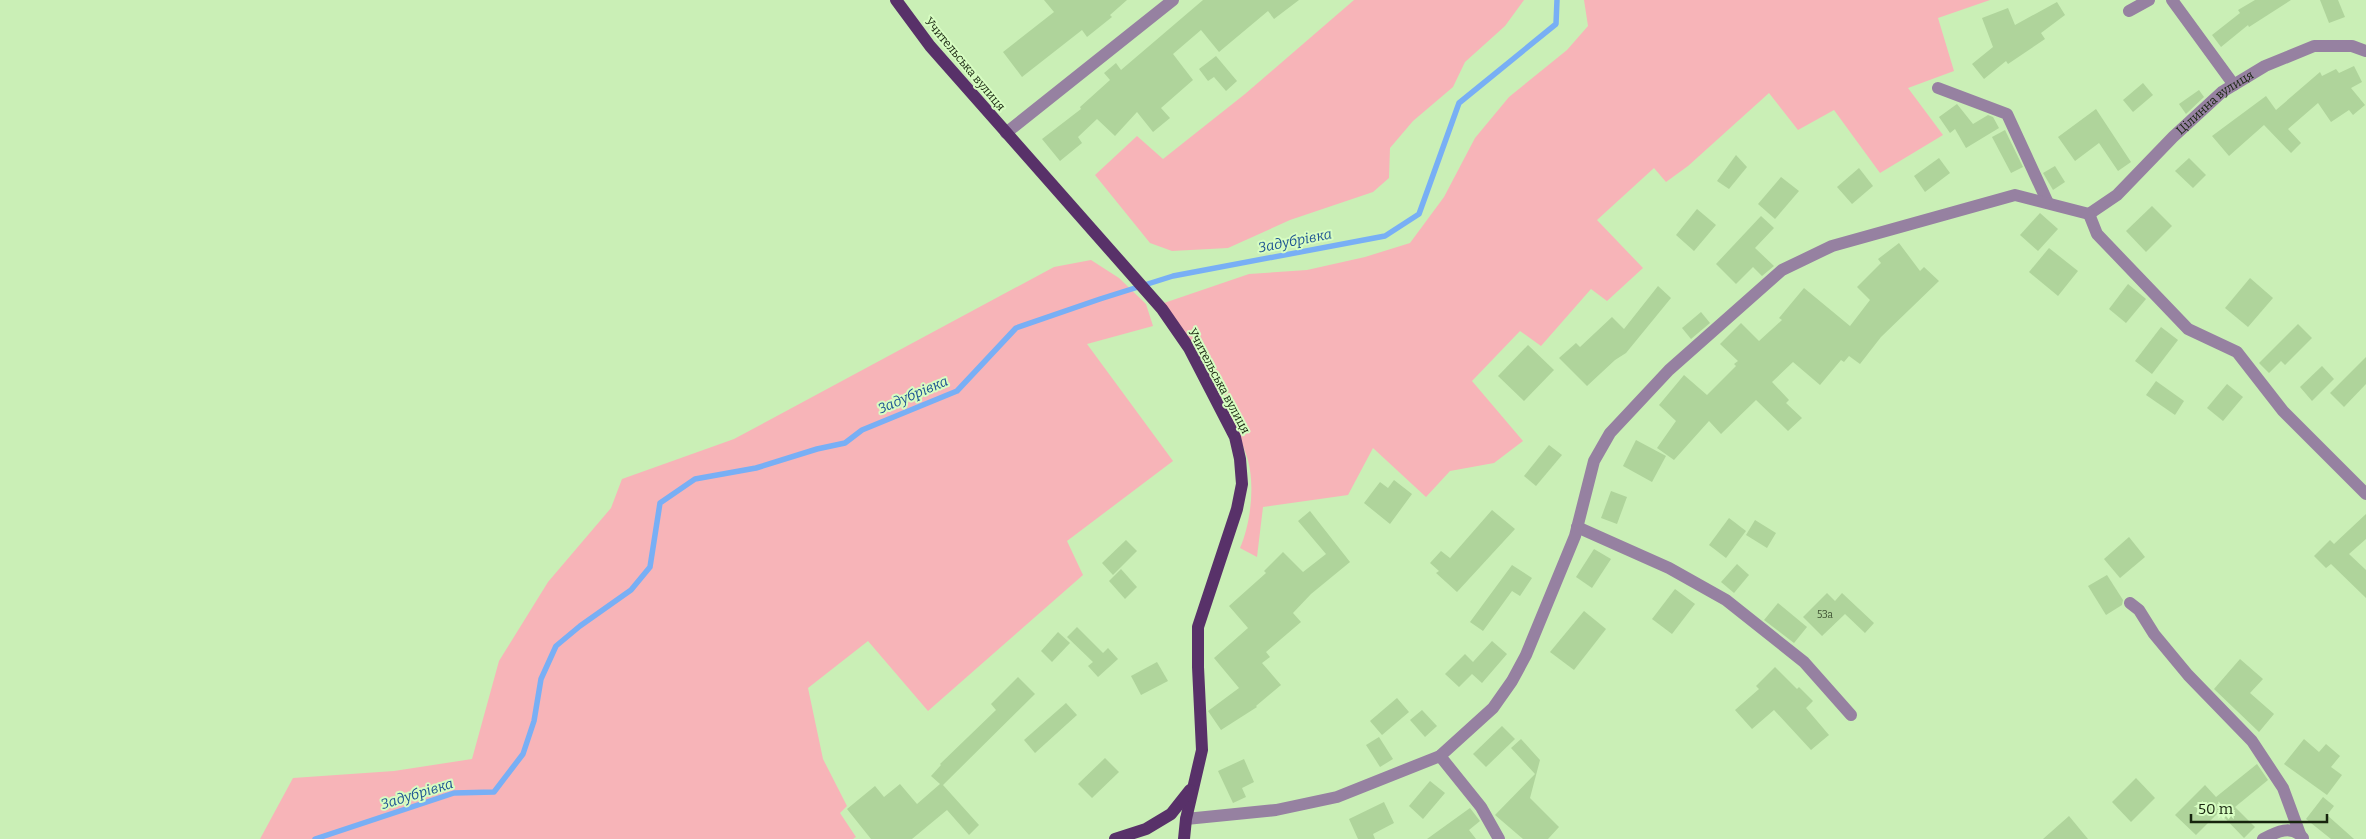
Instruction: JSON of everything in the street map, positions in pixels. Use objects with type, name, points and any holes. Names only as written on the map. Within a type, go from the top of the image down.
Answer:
[{"type":"main road","name":"Учительська вулиця","points":[[896,0],[930,46],[1162,309],[1189,348],[1235,437],[1241,467],[1242,484],[1236,509],[1198,627],[1202,750],[1186,819],[1184,839]]},
{"type":"main road","points":[[1115,839],[1146,829],[1171,814],[1193,786]]},
{"type":"street","points":[[1006,133],[1173,0]]},
{"type":"street","points":[[2129,11],[2149,0]]},
{"type":"street","points":[[2172,0],[2234,85]]},
{"type":"street","name":"Цілинна вулиця","points":[[2089,214],[2117,195],[2173,137],[2222,92],[2265,66],[2314,46],[2352,46],[2366,51]]},
{"type":"street","points":[[1938,88],[2007,114],[2048,203]]},
{"type":"street","points":[[1186,819],[1276,810],[1337,797],[1440,756],[1493,708],[1512,681],[1526,655],[1577,527],[1594,460],[1610,433],[1669,370],[1782,270],[1832,246],[2015,194],[2089,214],[2097,234],[2188,329],[2237,352],[2283,412],[2366,494]]},
{"type":"street","points":[[1577,527],[1670,568],[1726,600],[1804,662],[1851,715]]},
{"type":"street","points":[[2130,603],[2139,610],[2154,634],[2188,675],[2252,741],[2283,788],[2302,836]]},
{"type":"street","points":[[1440,756],[1481,807],[1499,839]]},
{"type":"street","points":[[2263,839],[2286,830],[2302,836]]},
{"type":"shaded area","points":[[1354,0],[1524,0],[1505,26],[1465,62],[1453,87],[1413,121],[1390,148],[1389,178],[1373,192],[1290,220],[1228,248],[1172,251],[1150,243],[1095,175],[1137,136],[1163,159],[1245,94]]},
{"type":"shaded area","points":[[1584,0],[1990,0],[1938,18],[1954,71],[1908,88],[1943,135],[1880,173],[1834,110],[1798,130],[1769,93],[1688,166],[1666,182],[1654,168],[1597,220],[1643,268],[1607,301],[1591,289],[1541,346],[1520,331],[1472,381],[1523,441],[1494,463],[1450,471],[1426,497],[1373,448],[1348,495],[1263,507],[1257,557],[1240,548],[1247,527],[1251,502],[1251,477],[1246,454],[1220,396],[1164,303],[1249,274],[1307,270],[1365,257],[1410,243],[1444,197],[1475,138],[1509,97],[1567,50],[1588,26]]},
{"type":"shaded area","points":[[1091,260],[1119,278],[1146,304],[1153,326],[1087,344],[1173,461],[1067,541],[1083,575],[928,711],[868,641],[808,688],[823,759],[847,806],[840,813],[856,837],[853,839],[260,839],[293,778],[394,771],[472,759],[499,661],[548,582],[611,508],[622,479],[734,439],[1054,267]]},
{"type":"building","points":[[1044,0],[1127,0],[1110,15],[1112,17],[1087,37],[1082,30],[1022,77],[1003,52],[1054,12]]},
{"type":"building","points":[[1203,0],[1299,0],[1274,19],[1268,11],[1219,52],[1201,30],[1173,54],[1193,80],[1161,108],[1170,118],[1153,132],[1137,112],[1115,136],[1097,119],[1078,137],[1082,143],[1060,161],[1042,139],[1081,109],[1080,107],[1110,80],[1104,73],[1116,63],[1121,70]]},
{"type":"building","points":[[2255,0],[2291,0],[2249,27],[2248,25],[2221,47],[2212,35],[2240,13],[2238,10]]},
{"type":"building","points":[[2320,0],[2338,0],[2345,17],[2329,23]]},
{"type":"building","points":[[2057,2],[2065,15],[2041,33],[2045,39],[2008,64],[2006,61],[1984,79],[1972,64],[1993,47],[1982,18],[2008,8],[2015,25]]},
{"type":"building","points":[[1216,56],[1237,81],[1226,91],[1214,77],[1208,81],[1199,69]]},
{"type":"building","points":[[2354,66],[2362,82],[2351,88],[2365,105],[2353,115],[2349,110],[2331,122],[2318,103],[2288,129],[2301,143],[2291,153],[2264,125],[2229,156],[2212,136],[2266,96],[2276,110],[2320,72],[2322,76],[2336,69],[2339,73]]},
{"type":"building","points":[[2143,83],[2153,95],[2133,112],[2123,100]]},
{"type":"building","points":[[2199,90],[2204,97],[2186,114],[2179,104]]},
{"type":"building","points":[[1957,104],[1973,124],[1988,115],[1993,117],[1999,128],[1966,148],[1955,129],[1950,133],[1939,117]]},
{"type":"building","points":[[2096,109],[2131,162],[2118,171],[2099,143],[2075,161],[2058,137]]},
{"type":"building","points":[[2005,130],[2023,167],[2011,173],[1992,137]]},
{"type":"building","points":[[1736,155],[1747,167],[1729,189],[1717,181]]},
{"type":"building","points":[[1939,158],[1950,173],[1925,192],[1914,176]]},
{"type":"building","points":[[2189,158],[2206,175],[2193,188],[2175,171]]},
{"type":"building","points":[[2055,166],[2065,182],[2053,190],[2043,173]]},
{"type":"building","points":[[1859,168],[1873,186],[1852,204],[1837,187]]},
{"type":"building","points":[[1781,177],[1799,191],[1775,219],[1758,204]]},
{"type":"building","points":[[2152,206],[2172,226],[2146,252],[2126,231]]},
{"type":"building","points":[[1697,209],[1716,225],[1694,251],[1676,235]]},
{"type":"building","points":[[2040,213],[2058,229],[2038,251],[2020,235]]},
{"type":"building","points":[[1761,216],[1774,228],[1755,248],[1774,266],[1762,276],[1753,267],[1736,284],[1716,264]]},
{"type":"building","points":[[1899,243],[1920,271],[1924,267],[1939,281],[1881,337],[1860,364],[1849,356],[1844,362],[1841,360],[1820,385],[1793,362],[1772,382],[1789,400],[1786,403],[1802,418],[1788,431],[1756,400],[1721,434],[1709,421],[1674,460],[1657,448],[1676,421],[1659,405],[1684,375],[1707,395],[1736,366],[1734,364],[1738,361],[1720,344],[1741,323],[1759,341],[1782,320],[1779,318],[1804,288],[1850,326],[1870,300],[1857,287],[1881,263],[1878,259]]},
{"type":"building","points":[[2049,248],[2078,271],[2058,296],[2029,272]]},
{"type":"building","points":[[2250,278],[2273,298],[2248,327],[2225,308]]},
{"type":"building","points":[[2128,284],[2146,299],[2126,323],[2109,309]]},
{"type":"building","points":[[1658,286],[1671,298],[1626,353],[1615,360],[1587,386],[1559,358],[1576,343],[1580,347],[1612,317],[1624,329]]},
{"type":"building","points":[[1701,312],[1710,323],[1691,339],[1682,328]]},
{"type":"building","points":[[2298,324],[2312,338],[2285,365],[2281,361],[2269,373],[2259,363]]},
{"type":"building","points":[[2161,327],[2178,340],[2152,374],[2135,361]]},
{"type":"building","points":[[1528,345],[1554,370],[1524,401],[1498,376]]},
{"type":"building","points":[[2366,357],[2366,384],[2344,407],[2330,393]]},
{"type":"building","points":[[2322,366],[2334,379],[2312,401],[2300,387]]},
{"type":"building","points":[[2156,381],[2184,401],[2175,415],[2146,395]]},
{"type":"building","points":[[2227,384],[2243,397],[2223,421],[2207,408]]},
{"type":"building","points":[[1636,440],[1666,456],[1652,482],[1623,466]]},
{"type":"building","points":[[1549,445],[1562,455],[1536,486],[1524,476]]},
{"type":"building","points":[[1394,480],[1412,494],[1390,524],[1364,503],[1380,482],[1388,488]]},
{"type":"building","points":[[1611,491],[1627,497],[1617,524],[1601,518]]},
{"type":"building","points":[[1492,510],[1515,529],[1457,592],[1436,573],[1439,571],[1430,563],[1441,551],[1450,558]]},
{"type":"building","points":[[1310,511],[1350,562],[1311,594],[1293,613],[1301,622],[1266,652],[1270,657],[1262,663],[1281,685],[1257,707],[1221,730],[1208,711],[1239,688],[1214,658],[1248,628],[1229,606],[1266,573],[1264,571],[1283,552],[1303,572],[1326,554],[1298,521]]},
{"type":"building","points":[[2366,514],[2366,539],[2349,554],[2366,570],[2366,598],[2331,564],[2326,568],[2314,556],[2330,540],[2334,544]]},
{"type":"building","points":[[1729,518],[1746,531],[1726,558],[1709,545]]},
{"type":"building","points":[[1755,520],[1776,533],[1767,548],[1746,535]]},
{"type":"building","points":[[2129,537],[2145,557],[2120,578],[2104,559]]},
{"type":"building","points":[[1126,540],[1137,551],[1113,575],[1102,563]]},
{"type":"building","points":[[1594,549],[1611,559],[1592,588],[1576,577]]},
{"type":"building","points":[[1737,564],[1749,575],[1734,593],[1721,582]]},
{"type":"building","points":[[1512,565],[1532,578],[1520,596],[1512,591],[1483,631],[1470,622]]},
{"type":"building","points":[[1121,569],[1137,587],[1125,599],[1109,581]]},
{"type":"building","points":[[2107,575],[2123,600],[2122,605],[2106,615],[2088,586]]},
{"type":"building","points":[[1675,589],[1695,604],[1672,634],[1652,619]]},
{"type":"building","points":[[1827,593],[1835,601],[1842,593],[1874,623],[1865,633],[1845,614],[1822,636],[1803,617]]},
{"type":"building","points":[[1778,603],[1807,627],[1794,643],[1764,620]]},
{"type":"building","points":[[1584,611],[1606,629],[1574,670],[1550,652]]},
{"type":"building","points":[[1077,627],[1103,653],[1108,648],[1118,659],[1098,677],[1088,666],[1093,662],[1067,637]]},
{"type":"building","points":[[1058,632],[1070,643],[1052,662],[1041,651]]},
{"type":"building","points":[[1492,641],[1507,654],[1482,683],[1472,674],[1459,687],[1445,674],[1465,654],[1473,662]]},
{"type":"building","points":[[2240,659],[2263,679],[2250,693],[2274,714],[2259,732],[2214,689]]},
{"type":"building","points":[[1157,662],[1168,681],[1141,695],[1131,676]]},
{"type":"building","points":[[1775,667],[1797,689],[1799,687],[1813,701],[1806,708],[1829,735],[1811,750],[1774,710],[1752,729],[1735,710],[1759,689],[1756,686]]},
{"type":"building","points":[[1018,677],[1035,694],[943,785],[979,825],[969,835],[947,810],[912,839],[871,839],[847,809],[875,786],[884,797],[900,784],[917,804],[940,784],[931,776],[940,764],[996,710],[991,704]]},
{"type":"building","points":[[1397,698],[1409,712],[1382,735],[1370,721]]},
{"type":"building","points":[[1066,703],[1077,715],[1035,753],[1024,740]]},
{"type":"building","points":[[1422,710],[1437,726],[1425,737],[1410,720]]},
{"type":"building","points":[[1502,726],[1515,739],[1486,767],[1473,754]]},
{"type":"building","points":[[1379,737],[1393,759],[1380,767],[1366,745]]},
{"type":"building","points":[[1521,739],[1540,760],[1530,798],[1559,827],[1548,839],[1523,839],[1495,815],[1535,774],[1511,748]]},
{"type":"building","points":[[2304,739],[2319,752],[2326,744],[2340,756],[2331,767],[2342,775],[2327,795],[2284,764]]},
{"type":"building","points":[[1105,758],[1119,772],[1092,798],[1078,784]]},
{"type":"building","points":[[1244,759],[1254,782],[1242,788],[1246,797],[1233,803],[1218,771]]},
{"type":"building","points":[[2257,764],[2268,780],[2235,807],[2255,827],[2244,838],[2219,812],[2196,835],[2175,815],[2205,785],[2216,797]]},
{"type":"building","points":[[2136,778],[2155,798],[2131,822],[2112,802]]},
{"type":"building","points":[[1430,781],[1445,793],[1423,819],[1409,806]]},
{"type":"building","points":[[2323,797],[2334,806],[2327,815],[2354,839],[2331,839],[2306,819]]},
{"type":"building","points":[[1384,802],[1394,823],[1373,834],[1375,839],[1358,839],[1349,819]]},
{"type":"building","points":[[1470,808],[1480,821],[1469,830],[1476,839],[1427,839]]},
{"type":"building","points":[[2069,816],[2088,839],[2043,839]]},
{"type":"waterway","name":"Задубрівка","points":[[315,839],[454,793],[494,792],[523,754],[534,721],[541,679],[556,646],[580,626],[631,590],[650,567],[660,503],[695,479],[756,468],[817,449],[845,443],[862,430],[957,391],[1016,328],[1173,276],[1385,236],[1419,214],[1459,103],[1556,24],[1557,0]]}]
